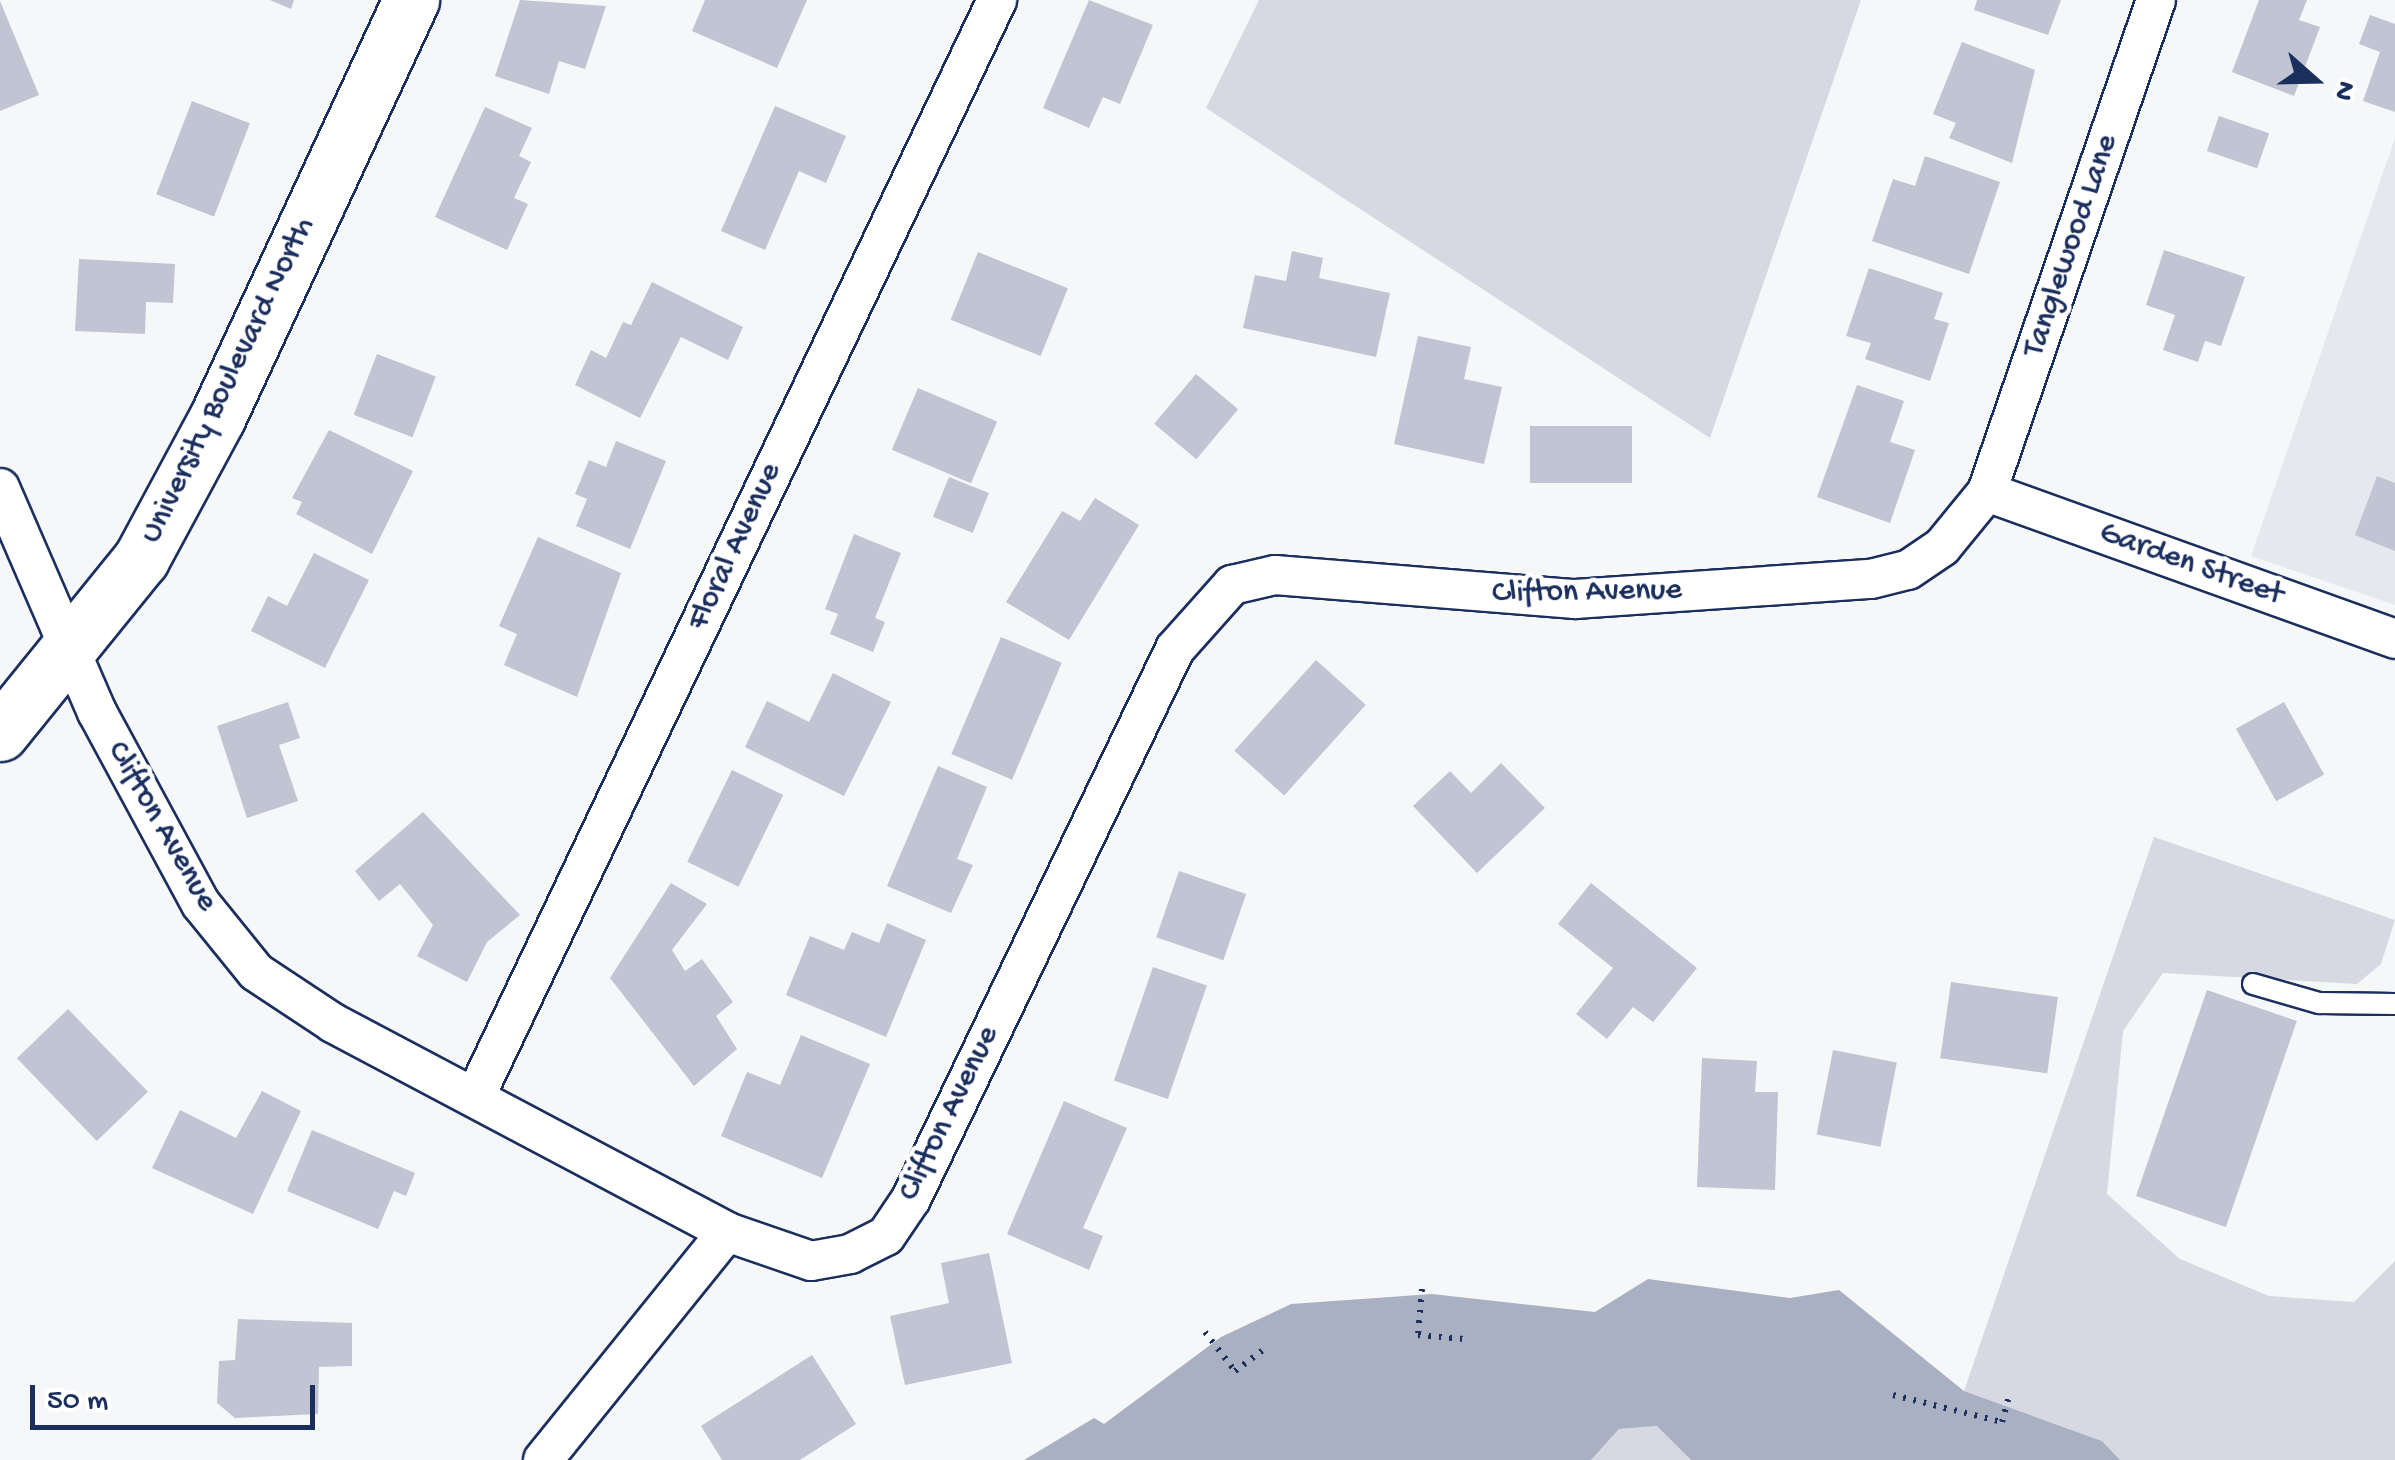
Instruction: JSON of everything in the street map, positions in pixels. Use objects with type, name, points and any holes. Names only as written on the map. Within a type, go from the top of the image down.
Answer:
[{"type":"main road","name":"University Boulevard North","points":[[0,733],[68,656],[141,559],[217,418],[411,0]]},
{"type":"street","name":"Floral Avenue","points":[[476,1095],[997,0]]},
{"type":"street","name":"Tanglewood Lane","points":[[1988,492],[2156,0]]},
{"type":"street","name":"Clifton Avenue","points":[[0,488],[68,656],[201,904],[256,972],[333,1023],[476,1095],[727,1232],[811,1261],[886,1236],[1176,649],[1232,585],[1275,575],[1575,599],[1870,580],[1908,570],[1942,547],[1988,492]]},
{"type":"street","name":"Garden Street","points":[[1988,492],[2395,639]]},
{"type":"street","points":[[544,1460],[727,1232]]},
{"type":"lane","points":[[2253,984],[2319,1003],[2395,1004]]},
{"type":"path","points":[[1422,1288],[1418,1334],[1464,1339]]},
{"type":"path","points":[[1205,1332],[1236,1370],[1262,1350]]},
{"type":"path","points":[[1893,1395],[2002,1422],[2008,1399]]},
{"type":"shaded area","points":[[1259,0],[1861,0],[1710,438],[1206,108]]},
{"type":"shaded area","points":[[2395,138],[2395,605],[2251,556]]},
{"type":"shaded area","points":[[2154,837],[2395,920],[2381,964],[2357,984],[2163,973],[2123,1031],[2107,1194],[2180,1259],[2269,1296],[2354,1302],[2395,1261],[2395,1460],[2120,1460],[2102,1441],[1964,1391]]},
{"type":"shaded area","points":[[1658,1426],[1691,1460],[1591,1460],[1619,1429]]},
{"type":"water","points":[[1648,1279],[1790,1298],[1839,1290],[1964,1391],[2102,1441],[2120,1460],[1691,1460],[1657,1426],[1619,1429],[1591,1460],[1024,1460],[1094,1418],[1104,1424],[1221,1337],[1291,1304],[1432,1294],[1595,1312]]},
{"type":"building","points":[[270,0],[294,0],[291,9]]},
{"type":"building","points":[[520,0],[606,6],[585,69],[559,61],[549,94],[495,76]]},
{"type":"building","points":[[705,0],[807,0],[777,68],[692,31]]},
{"type":"building","points":[[1089,0],[1153,25],[1120,104],[1103,97],[1089,128],[1043,108]]},
{"type":"building","points":[[1977,0],[2061,0],[2048,35],[1974,10]]},
{"type":"building","points":[[2259,0],[2307,0],[2299,20],[2320,27],[2294,96],[2232,72]]},
{"type":"building","points":[[0,1],[39,95],[0,111]]},
{"type":"building","points":[[2370,15],[2395,24],[2395,112],[2363,101],[2380,52],[2359,44]]},
{"type":"building","points":[[1962,42],[2035,70],[2012,163],[1949,138],[1956,123],[1933,114]]},
{"type":"building","points":[[192,101],[250,123],[214,217],[156,194]]},
{"type":"building","points":[[775,106],[846,136],[826,183],[799,171],[765,250],[721,231]]},
{"type":"building","points":[[485,107],[532,128],[519,156],[531,162],[514,198],[528,204],[507,250],[435,217]]},
{"type":"building","points":[[2219,116],[2269,133],[2257,168],[2207,151]]},
{"type":"building","points":[[1925,156],[2000,182],[1969,274],[1872,241],[1893,179],[1915,186]]},
{"type":"building","points":[[2164,250],[2245,277],[2221,346],[2205,341],[2198,362],[2163,350],[2175,315],[2146,305]]},
{"type":"building","points":[[1292,251],[1323,258],[1319,278],[1390,293],[1376,357],[1243,328],[1255,275],[1286,281]]},
{"type":"building","points":[[978,252],[1068,288],[1041,356],[951,320]]},
{"type":"building","points":[[79,259],[175,264],[173,303],[146,302],[145,334],[75,331]]},
{"type":"building","points":[[1869,268],[1943,293],[1934,319],[1949,323],[1930,381],[1865,359],[1871,343],[1846,336]]},
{"type":"building","points":[[652,282],[743,327],[728,360],[681,337],[640,418],[575,385],[591,350],[606,358],[623,322],[631,325]]},
{"type":"building","points":[[1418,336],[1471,347],[1464,379],[1502,387],[1484,464],[1394,444]]},
{"type":"building","points":[[377,354],[436,377],[413,437],[354,415]]},
{"type":"building","points":[[1196,374],[1238,409],[1196,459],[1154,424]]},
{"type":"building","points":[[1857,385],[1904,401],[1890,442],[1915,450],[1890,523],[1817,497]]},
{"type":"building","points":[[918,388],[997,422],[971,483],[892,450]]},
{"type":"building","points":[[1530,426],[1632,426],[1632,483],[1530,483]]},
{"type":"building","points":[[329,430],[413,471],[372,554],[296,514],[302,502],[292,498]]},
{"type":"building","points":[[616,441],[666,461],[630,549],[576,526],[587,499],[575,494],[589,460],[606,467]]},
{"type":"building","points":[[2377,476],[2395,483],[2395,551],[2355,535]]},
{"type":"building","points":[[949,477],[989,493],[973,533],[933,517]]},
{"type":"building","points":[[1095,498],[1139,525],[1069,640],[1006,602],[1062,511],[1080,521]]},
{"type":"building","points":[[854,534],[901,553],[875,618],[885,622],[873,652],[830,634],[838,614],[825,609]]},
{"type":"building","points":[[538,537],[621,573],[577,697],[504,665],[517,634],[499,626]]},
{"type":"building","points":[[314,553],[369,580],[325,668],[251,631],[268,596],[287,606]]},
{"type":"building","points":[[1001,637],[1062,663],[1012,780],[951,754]]},
{"type":"building","points":[[1316,660],[1366,705],[1284,795],[1234,751]]},
{"type":"building","points":[[833,673],[891,702],[844,796],[745,747],[767,701],[809,722]]},
{"type":"building","points":[[288,702],[300,738],[279,745],[298,801],[247,818],[217,726]]},
{"type":"building","points":[[2284,702],[2324,775],[2276,801],[2236,729]]},
{"type":"building","points":[[1501,763],[1545,808],[1477,873],[1413,806],[1450,771],[1471,793]]},
{"type":"building","points":[[938,766],[987,787],[957,859],[973,865],[951,913],[887,886]]},
{"type":"building","points":[[732,770],[783,795],[739,887],[687,862]]},
{"type":"building","points":[[423,812],[520,915],[487,942],[467,982],[417,956],[433,925],[400,884],[379,901],[355,871]]},
{"type":"building","points":[[1179,871],[1246,894],[1223,960],[1156,937]]},
{"type":"building","points":[[671,883],[707,904],[672,950],[685,971],[702,959],[733,1002],[716,1016],[737,1049],[694,1086],[610,978]]},
{"type":"building","points":[[1591,883],[1697,968],[1653,1022],[1633,1007],[1607,1039],[1576,1014],[1613,968],[1558,924]]},
{"type":"building","points":[[887,923],[926,940],[886,1037],[786,995],[810,936],[844,950],[852,932],[879,943]]},
{"type":"building","points":[[1153,967],[1207,986],[1168,1099],[1114,1080]]},
{"type":"building","points":[[1951,982],[2058,997],[2047,1073],[1940,1058]]},
{"type":"building","points":[[2207,990],[2297,1021],[2226,1227],[2136,1196]]},
{"type":"building","points":[[68,1009],[148,1092],[97,1141],[17,1058]]},
{"type":"building","points":[[801,1035],[870,1064],[822,1178],[721,1136],[747,1072],[780,1085]]},
{"type":"building","points":[[1833,1050],[1897,1062],[1880,1147],[1817,1134]]},
{"type":"building","points":[[1702,1058],[1757,1061],[1755,1092],[1778,1092],[1775,1190],[1697,1187]]},
{"type":"building","points":[[262,1091],[301,1111],[253,1214],[152,1168],[180,1110],[236,1138]]},
{"type":"building","points":[[1064,1101],[1127,1128],[1083,1228],[1103,1236],[1089,1270],[1007,1234]]},
{"type":"building","points":[[312,1130],[415,1173],[406,1196],[394,1191],[378,1229],[287,1191]]},
{"type":"building","points":[[989,1253],[1012,1363],[905,1385],[890,1316],[949,1303],[941,1263]]},
{"type":"building","points":[[238,1319],[352,1323],[352,1366],[319,1367],[318,1414],[235,1418],[217,1403],[219,1361],[235,1360]]},
{"type":"building","points":[[812,1355],[856,1424],[800,1460],[722,1460],[701,1426]]}]
